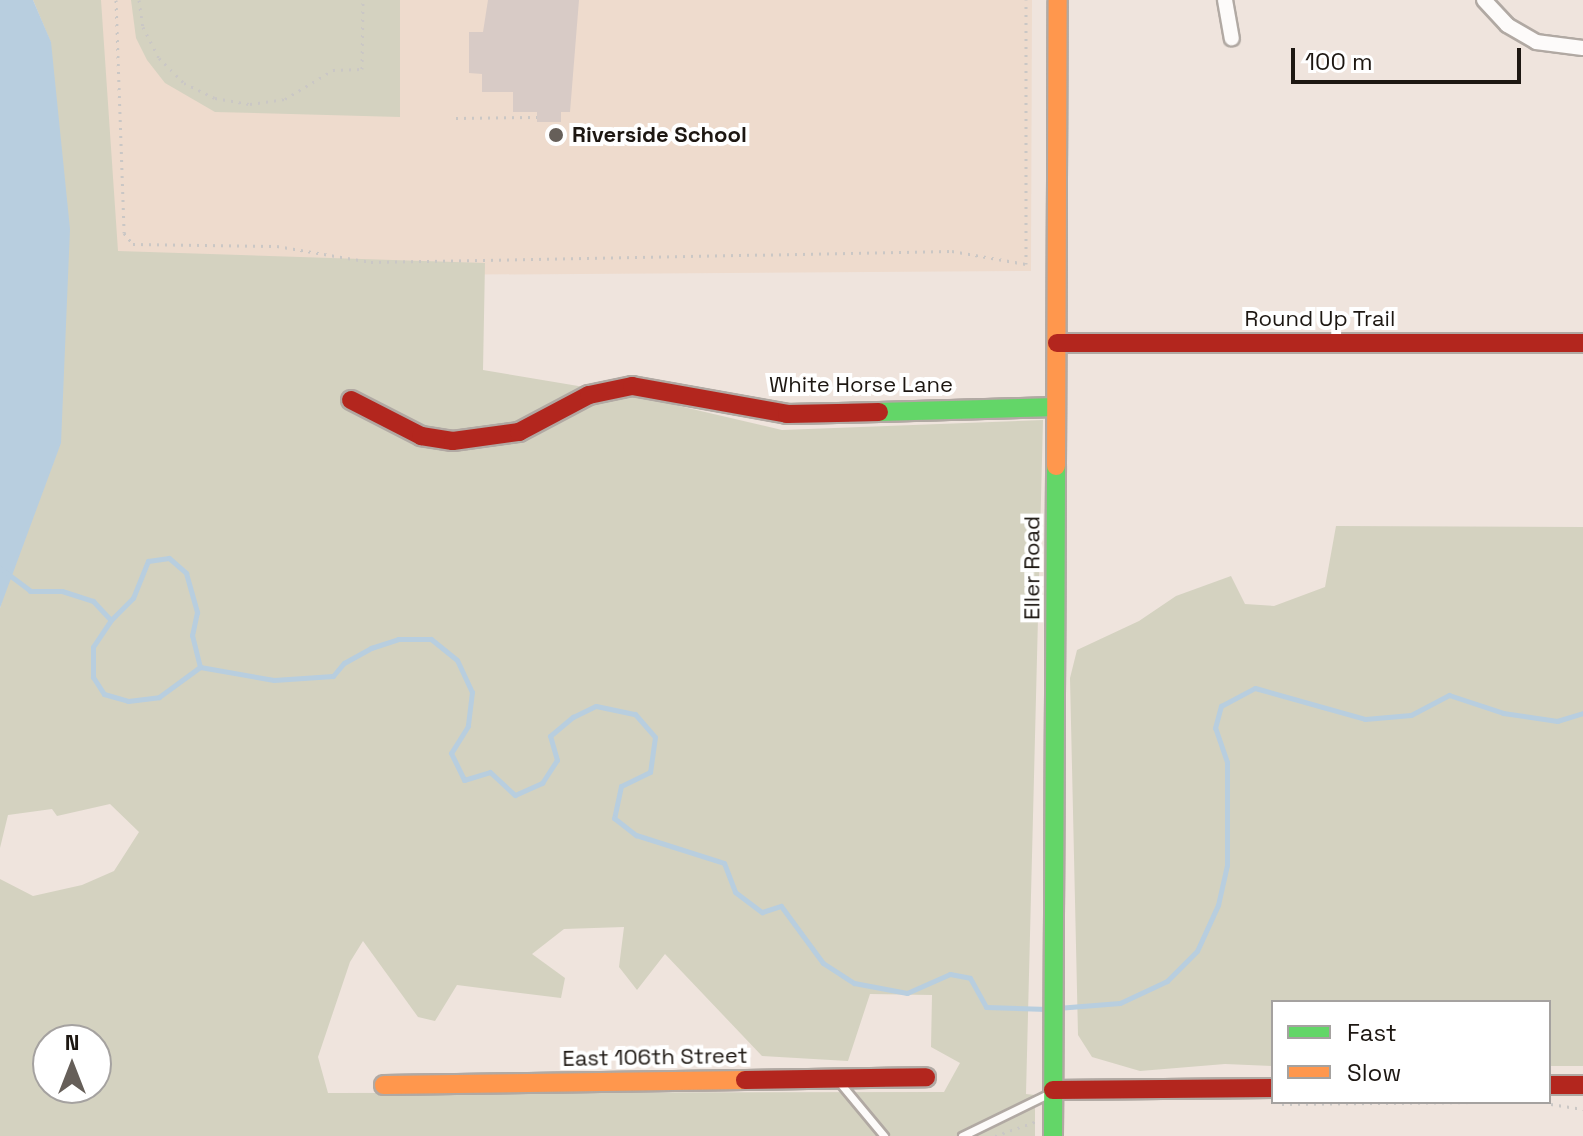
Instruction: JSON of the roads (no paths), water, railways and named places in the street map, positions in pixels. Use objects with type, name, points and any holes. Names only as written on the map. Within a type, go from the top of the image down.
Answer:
[{"type":"street","name":"Eller Road","points":[[1053,1136],[1058,0]]},
{"type":"street","points":[[1225,0],[1232,38]]},
{"type":"street","points":[[1484,0],[1507,25],[1536,42],[1583,48]]},
{"type":"street","name":"Round Up Trail","points":[[1057,343],[1583,343]]},
{"type":"street","name":"White Horse Lane","points":[[351,400],[421,436],[453,441],[519,432],[589,395],[632,386],[787,414],[1056,407]]},
{"type":"street","name":"East 106th Street","points":[[384,1085],[926,1077]]},
{"type":"street","points":[[1551,1085],[1583,1085]]},
{"type":"street","points":[[1053,1090],[1271,1088]]},
{"type":"lane","points":[[834,1079],[884,1136]]},
{"type":"lane","points":[[962,1136],[1053,1090]]},
{"type":"water","points":[[0,0],[33,0],[51,42],[70,229],[61,443],[0,608]]},
{"type":"waterway","points":[[111,620],[133,598],[148,561],[169,558],[186,573],[197,612],[192,635],[200,667]]},
{"type":"waterway","points":[[0,568],[30,591],[62,591],[93,601],[111,620],[93,647],[93,677],[104,694],[128,701],[159,697],[200,667],[274,680],[333,676],[344,663],[371,648],[398,639],[431,639],[457,660],[472,692],[468,726],[451,753],[464,780],[490,772],[515,795],[542,783],[557,760],[550,736],[573,717],[596,706],[635,714],[655,737],[650,772],[621,786],[614,818],[636,835],[724,863],[735,892],[762,912],[781,906],[823,963],[854,983],[907,993],[950,974],[970,978],[986,1007],[1047,1009]]},
{"type":"waterway","points":[[1057,1008],[1120,1003],[1167,981],[1197,951],[1218,905],[1227,865],[1227,762],[1215,728],[1221,706],[1255,688],[1365,719],[1411,715],[1449,695],[1503,713],[1557,721],[1583,713]]},
{"type":"place","name":"Riverside School","points":[[556,135]]}]
